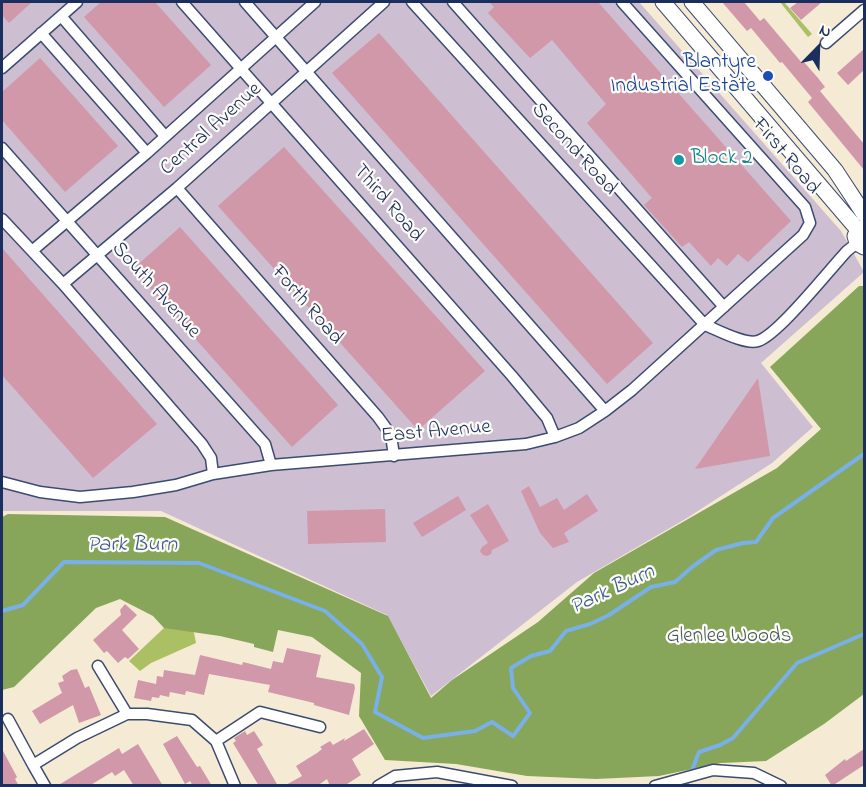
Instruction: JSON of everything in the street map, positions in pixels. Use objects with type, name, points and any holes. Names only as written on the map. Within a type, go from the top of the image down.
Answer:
[{"type":"main road","points":[[663,2],[861,237]]},
{"type":"main road","points":[[692,2],[835,170],[864,214]]},
{"type":"street","points":[[2,68],[77,2]]},
{"type":"street","name":"Third Road","points":[[182,2],[513,376],[547,418],[555,437]]},
{"type":"street","name":"Third Road","points":[[245,2],[605,411]]},
{"type":"street","name":"Central Avenue","points":[[32,251],[147,153],[315,2]]},
{"type":"street","name":"Central Avenue","points":[[63,284],[177,188],[384,2]]},
{"type":"street","name":"Second Road","points":[[412,2],[705,324]]},
{"type":"street","name":"Second Road","points":[[453,2],[724,307]]},
{"type":"street","name":"First Road","points":[[622,2],[805,207],[810,223],[803,235]]},
{"type":"street","points":[[826,43],[864,10]]},
{"type":"street","points":[[61,16],[165,136]]},
{"type":"street","points":[[41,33],[147,153]]},
{"type":"street","name":"South Avenue","points":[[2,148],[265,444],[271,465]]},
{"type":"street","name":"Forth Road","points":[[177,188],[378,417],[391,435],[394,456]]},
{"type":"street","points":[[2,220],[63,284],[202,444],[211,458],[213,474]]},
{"type":"street","name":"East Avenue","points":[[2,482],[40,492],[80,496],[134,492],[176,485],[213,474],[271,465],[526,444],[555,437],[579,428],[632,390],[803,235]]},
{"type":"street","points":[[705,324],[747,341],[759,341],[778,328],[861,237]]},
{"type":"street","points":[[98,666],[127,714]]},
{"type":"street","points":[[216,741],[260,712],[320,726]]},
{"type":"street","points":[[33,765],[77,738],[127,714],[147,714],[192,720],[216,741],[235,786]]},
{"type":"street","points":[[8,719],[45,786]]},
{"type":"street","points":[[655,786],[713,770],[754,773],[781,786]]},
{"type":"street","points":[[378,786],[395,776],[437,772],[512,786]]},
{"type":"shaded area","name":"Blantyre Industrial Estate","points":[[2,2],[639,2],[841,231],[864,272],[761,363],[813,427],[772,463],[687,518],[577,582],[431,696],[387,615],[161,511],[2,511]]},
{"type":"green space","points":[[780,2],[784,2],[812,34],[808,37]]},
{"type":"green space","name":"Glenlee Woods","points":[[859,286],[864,286],[864,694],[824,724],[766,761],[721,763],[659,776],[596,779],[527,776],[456,764],[385,760],[359,716],[361,673],[312,637],[278,630],[273,652],[254,647],[254,644],[220,636],[164,628],[153,616],[120,599],[96,608],[14,687],[2,690],[2,517],[8,514],[165,517],[388,616],[431,698],[452,680],[538,622],[594,573],[777,468],[821,429],[770,367]]},
{"type":"green space","points":[[185,623],[194,633],[196,643],[151,663],[140,671],[129,661],[164,628]]},
{"type":"building","points":[[2,2],[32,2],[9,23],[2,15]]},
{"type":"building","points":[[101,2],[155,2],[211,65],[164,107],[84,17]]},
{"type":"building","name":"Block 2","points":[[489,2],[598,2],[791,221],[748,262],[738,254],[727,266],[718,258],[711,266],[689,242],[682,247],[644,205],[652,198],[587,123],[606,104],[552,40],[530,58],[488,13],[494,7]]},
{"type":"building","points":[[722,2],[744,2],[760,21],[764,18],[802,63],[803,61],[818,78],[825,87],[820,91],[864,144],[864,170],[808,102],[812,98],[782,62],[780,63],[751,28],[747,31]]},
{"type":"building","points":[[798,2],[822,2],[801,20],[790,8]]},
{"type":"building","points":[[379,33],[653,343],[607,384],[332,73]]},
{"type":"building","points":[[864,49],[864,70],[848,85],[837,73]]},
{"type":"building","points":[[40,58],[118,146],[65,192],[2,120],[2,92]]},
{"type":"building","points":[[284,147],[485,371],[418,430],[218,206]]},
{"type":"building","points":[[180,227],[338,405],[292,447],[133,269]]},
{"type":"building","points":[[2,248],[157,424],[93,478],[2,375]]},
{"type":"building","points":[[758,378],[770,456],[695,469]]},
{"type":"building","points":[[529,486],[540,507],[557,498],[564,510],[587,494],[598,511],[564,533],[569,542],[553,548],[540,533],[521,491]]},
{"type":"building","points":[[458,496],[466,510],[422,537],[413,523]]},
{"type":"building","points":[[488,504],[509,541],[492,550],[487,556],[480,551],[488,543],[470,515]]},
{"type":"building","points":[[385,509],[386,542],[308,544],[307,511]]},
{"type":"building","points":[[125,604],[137,615],[122,630],[139,649],[128,659],[125,657],[118,663],[107,651],[104,653],[93,640],[121,615],[120,610]]},
{"type":"building","points":[[287,648],[321,655],[316,677],[354,684],[349,715],[314,705],[314,703],[268,692],[270,685],[209,674],[204,695],[186,691],[185,695],[170,692],[169,697],[160,695],[159,698],[152,697],[151,701],[134,698],[138,680],[156,684],[157,676],[163,677],[164,670],[195,675],[200,655],[271,669],[273,661],[283,663]]},
{"type":"building","points":[[77,669],[85,688],[89,686],[101,715],[79,723],[73,705],[40,724],[32,711],[62,693],[58,683],[64,681],[62,676]]},
{"type":"building","points":[[364,729],[374,744],[352,759],[361,775],[344,786],[330,786],[327,779],[317,786],[284,786],[302,776],[296,766],[317,753],[322,749],[320,747],[330,741],[333,745],[345,738],[344,741]]},
{"type":"building","points":[[245,731],[247,735],[254,731],[263,745],[257,749],[278,786],[259,786],[233,743],[236,741],[234,738]]},
{"type":"building","points":[[177,736],[212,786],[193,786],[190,781],[185,784],[163,744]]},
{"type":"building","points":[[138,744],[163,786],[134,786],[124,770],[115,776],[112,772],[89,786],[57,786],[119,748],[122,754]]},
{"type":"building","points":[[2,749],[17,777],[15,779],[19,786],[2,786]]},
{"type":"building","points":[[864,749],[864,765],[832,786],[825,775],[845,759],[846,761]]},
{"type":"waterway","name":"Park Burn","points":[[2,611],[23,605],[64,562],[199,563],[325,611],[362,644],[382,677],[375,712],[423,738],[475,731],[492,722],[513,736],[530,713],[513,688],[511,668],[531,656],[550,651],[566,631],[590,624],[609,615],[651,587],[675,582],[716,550],[756,542],[773,518],[864,454]]},
{"type":"waterway","points":[[686,786],[699,752],[733,738],[797,663],[864,634]]},
{"type":"place","name":"Blantyre Industrial Estate","points":[[768,76]]},
{"type":"place","name":"Block 2","points":[[679,160]]}]
